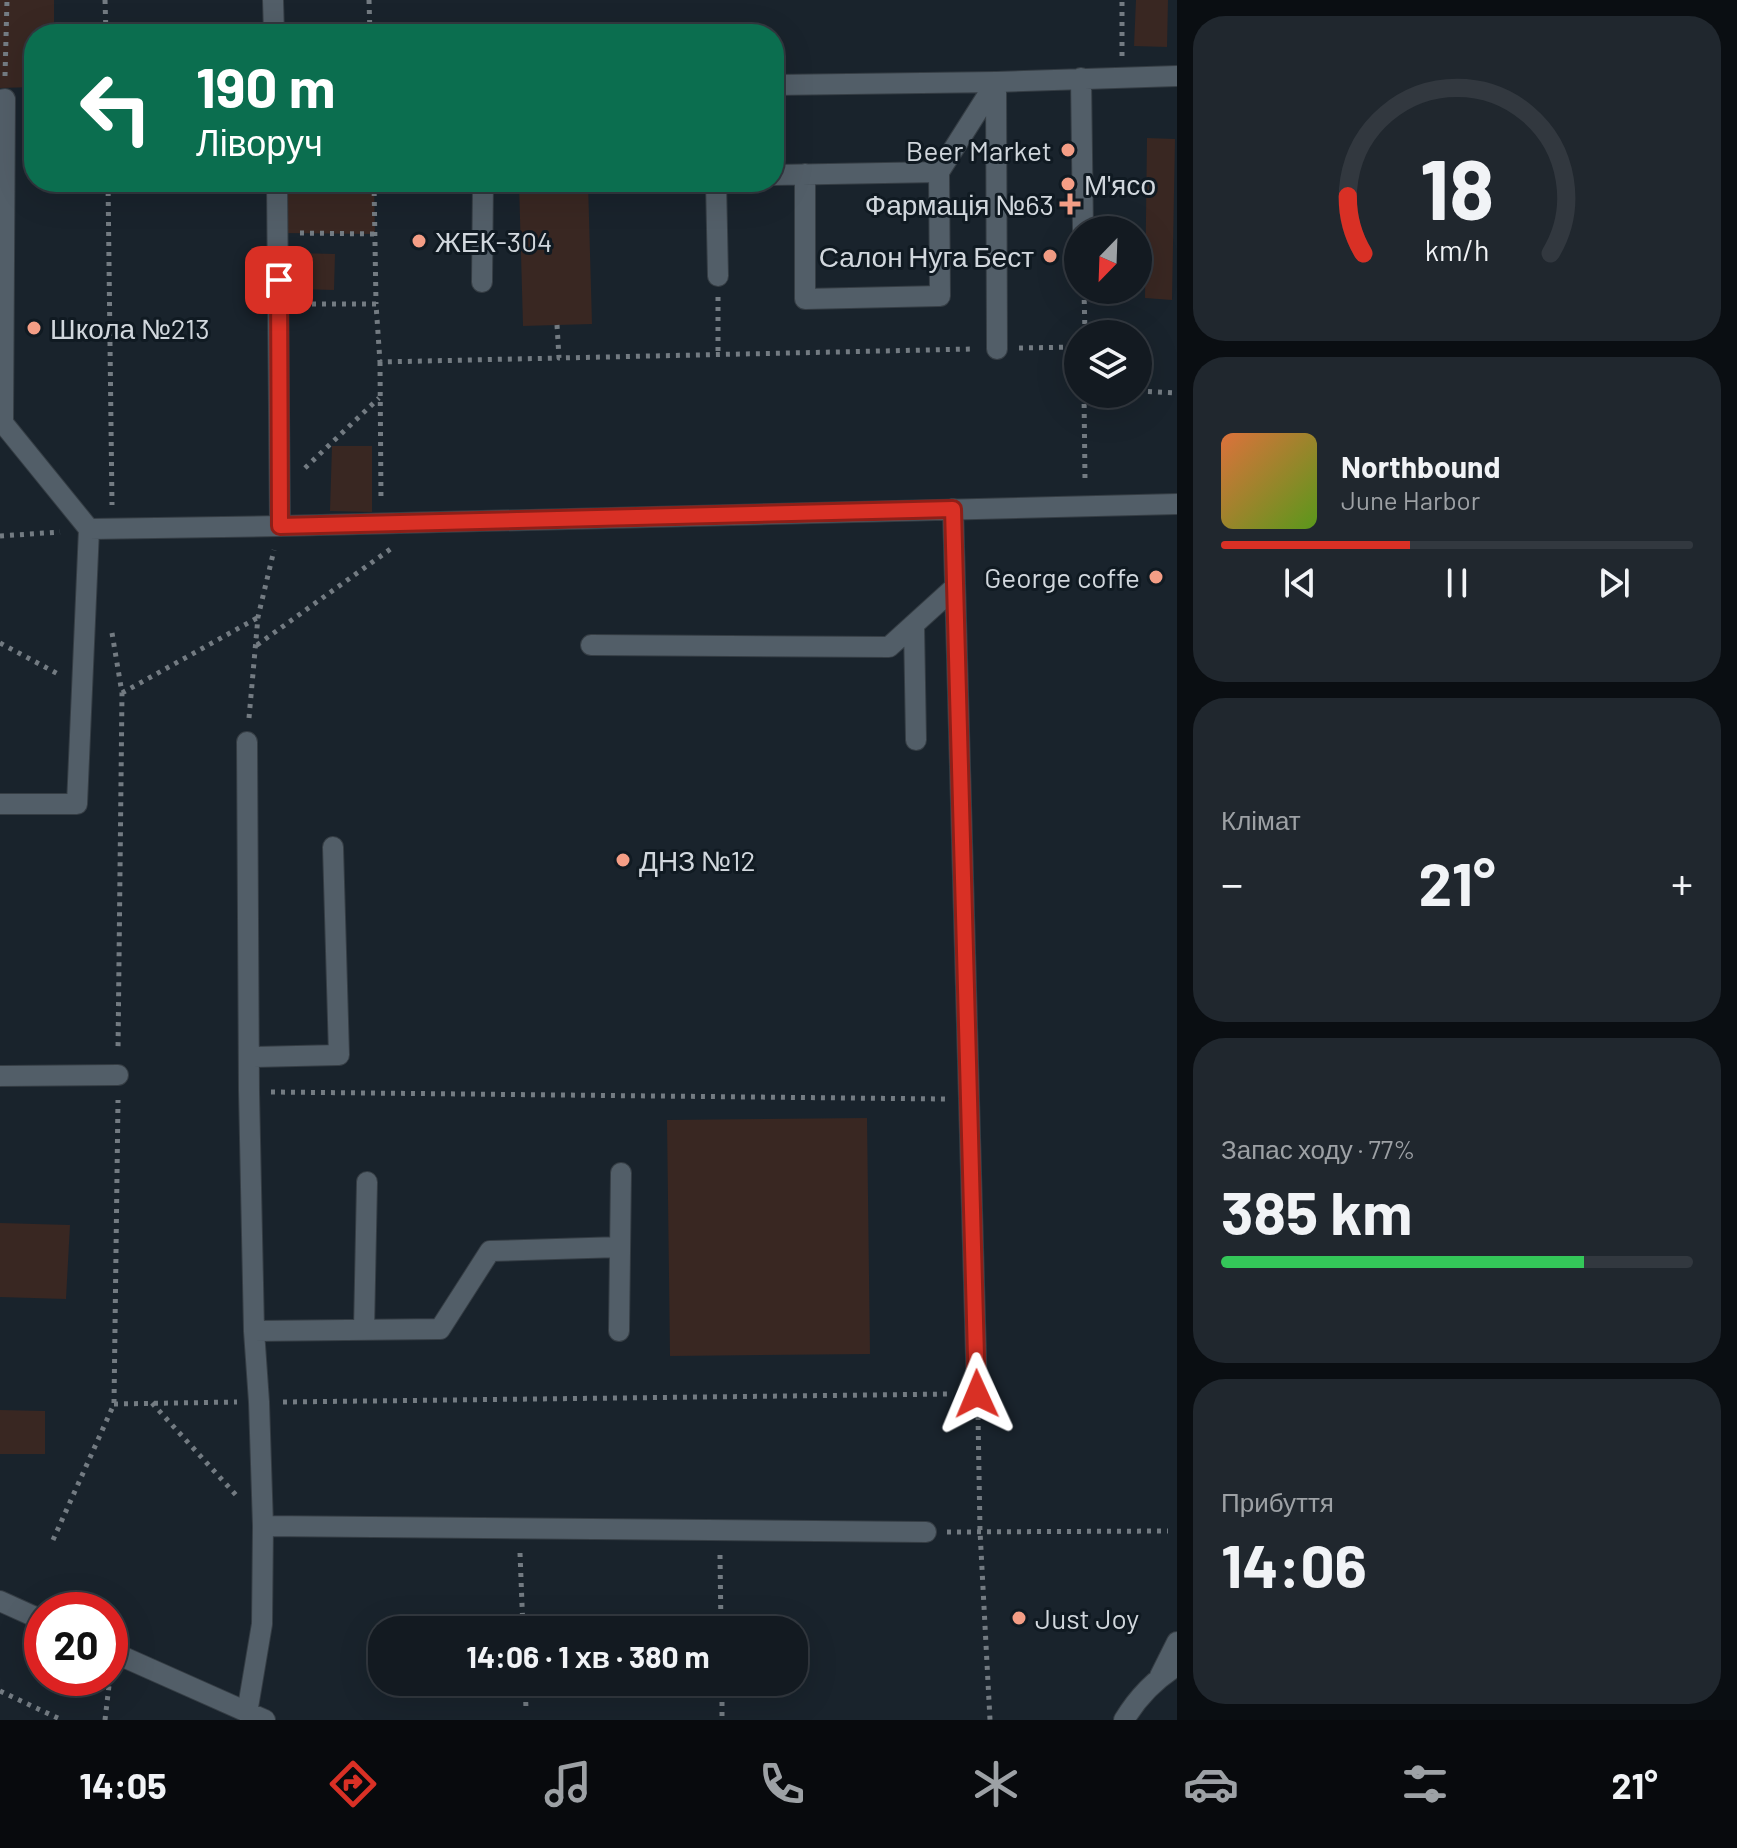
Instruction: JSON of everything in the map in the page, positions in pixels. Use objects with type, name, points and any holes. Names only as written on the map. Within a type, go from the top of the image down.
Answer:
[{"type":"street","points":[[273,0],[274,24]]},
{"type":"street","points":[[784,85],[1177,76]]},
{"type":"street","points":[[1081,78],[1083,216]]},
{"type":"street","points":[[805,174],[805,299],[940,296],[939,172],[996,82]]},
{"type":"street","points":[[996,82],[997,349]]},
{"type":"street","points":[[0,804],[77,804],[89,529],[2,423],[2,100]]},
{"type":"street","points":[[784,175],[939,172]]},
{"type":"street","points":[[277,192],[280,526]]},
{"type":"street","points":[[482,282],[483,192]]},
{"type":"street","points":[[716,192],[718,276]]},
{"type":"street","points":[[89,529],[1177,504]]},
{"type":"street","points":[[953,509],[977,1394]]},
{"type":"street","points":[[591,645],[889,647],[954,588]]},
{"type":"street","points":[[914,625],[916,740]]},
{"type":"street","points":[[128,1659],[256,1716],[262,1624],[263,1526],[254,1331],[249,1091],[247,742]]},
{"type":"street","points":[[249,1057],[339,1055],[333,847]]},
{"type":"street","points":[[0,1076],[118,1075]]},
{"type":"street","points":[[619,1331],[621,1173]]},
{"type":"street","points":[[364,1330],[367,1182]]},
{"type":"street","points":[[254,1331],[440,1329],[490,1251],[620,1247]]},
{"type":"street","points":[[263,1526],[926,1532]]},
{"type":"street","points":[[0,1601],[24,1612]]},
{"type":"street","points":[[1124,1720],[1135,1701],[1169,1671],[1177,1642]]},
{"type":"path","points":[[2,100],[7,0]]},
{"type":"path","points":[[105,0],[106,24]]},
{"type":"path","points":[[369,0],[370,24]]},
{"type":"path","points":[[1122,0],[1122,77]]},
{"type":"path","points":[[108,192],[113,528]]},
{"type":"path","points":[[374,192],[381,524]]},
{"type":"path","points":[[279,233],[375,234]]},
{"type":"path","points":[[718,276],[718,354]]},
{"type":"path","points":[[279,304],[376,304]]},
{"type":"path","points":[[557,325],[559,358]]},
{"type":"path","points":[[380,362],[1064,347]]},
{"type":"path","points":[[1152,392],[1177,393]]},
{"type":"path","points":[[280,490],[380,398]]},
{"type":"path","points":[[1084,408],[1085,507]]},
{"type":"path","points":[[256,646],[428,522]]},
{"type":"path","points":[[247,742],[258,617],[280,526]]},
{"type":"path","points":[[0,536],[89,529]]},
{"type":"path","points":[[122,693],[258,617]]},
{"type":"path","points":[[53,1540],[114,1404],[122,693],[108,621]]},
{"type":"path","points":[[0,643],[82,686]]},
{"type":"path","points":[[249,1091],[970,1100]]},
{"type":"path","points":[[114,1404],[977,1394],[980,1531],[990,1720]]},
{"type":"path","points":[[152,1403],[263,1526]]},
{"type":"path","points":[[519,1528],[522,1616]]},
{"type":"path","points":[[720,1530],[721,1616]]},
{"type":"path","points":[[926,1532],[1168,1531]]},
{"type":"path","points":[[0,1691],[62,1720]]},
{"type":"path","points":[[105,1720],[107,1696]]},
{"type":"path","points":[[526,1696],[526,1709]]},
{"type":"path","points":[[722,1696],[722,1720]]},
{"type":"shaded area","points":[[0,0],[54,0],[54,24],[24,24],[24,87],[0,88]]},
{"type":"shaded area","points":[[1136,0],[1168,0],[1167,47],[1134,46]]},
{"type":"shaded area","points":[[1147,138],[1175,139],[1172,300],[1152,299],[1152,216],[1146,216]]},
{"type":"shaded area","points":[[277,192],[374,192],[375,234],[279,233]]},
{"type":"shaded area","points":[[519,192],[588,192],[592,324],[523,326]]},
{"type":"shaded area","points":[[296,253],[335,254],[334,290],[295,289]]},
{"type":"shaded area","points":[[332,446],[372,446],[372,512],[330,511]]},
{"type":"shaded area","points":[[867,1118],[870,1354],[670,1356],[667,1120]]},
{"type":"shaded area","points":[[0,1223],[70,1225],[66,1299],[0,1297]]},
{"type":"shaded area","points":[[0,1410],[45,1411],[45,1454],[0,1454]]},
{"type":"place","name":"Beer Market","points":[[1068,150]]},
{"type":"place","name":"М'ясо","points":[[1068,184]]},
{"type":"place","name":"Фармація №63","points":[[1070,204]]},
{"type":"place","name":"ЖЕК-304","points":[[419,241]]},
{"type":"place","name":"Салон Нуга Бест","points":[[1050,256]]},
{"type":"place","name":"Школа №213","points":[[34,328]]},
{"type":"place","name":"George coffe","points":[[1156,577]]},
{"type":"place","name":"ДНЗ №12","points":[[623,860]]},
{"type":"place","name":"Just Joy","points":[[1019,1618]]},
{"type":"route","points":[[279,280],[280,526],[953,509],[977,1394]]}]
